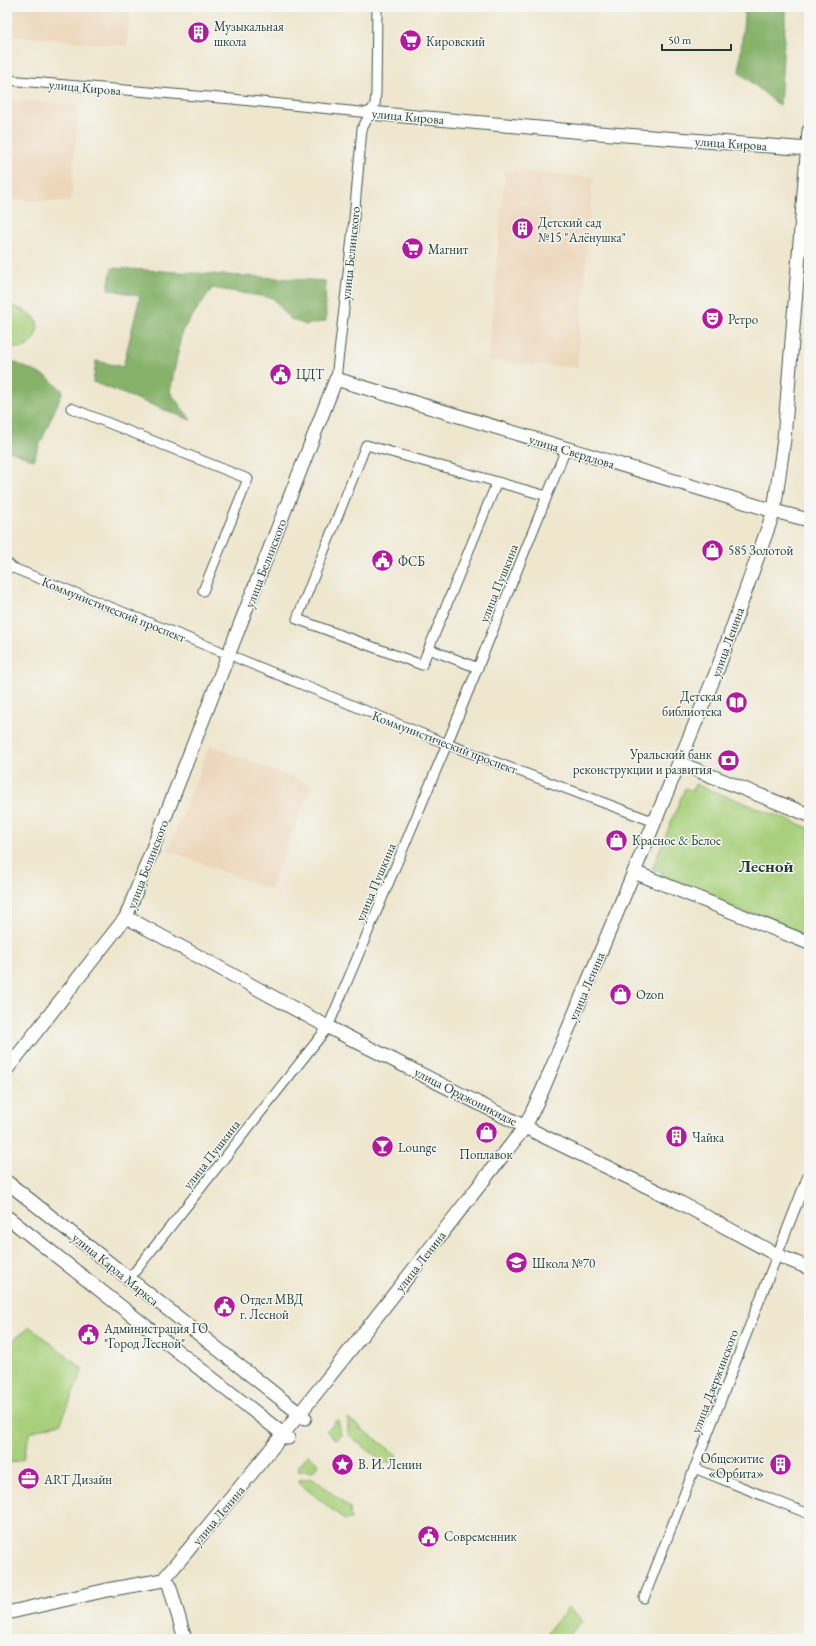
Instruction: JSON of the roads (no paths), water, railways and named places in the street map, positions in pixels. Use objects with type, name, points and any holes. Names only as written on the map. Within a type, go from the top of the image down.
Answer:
[{"type":"main road","name":"улица Кирова","points":[[370,113],[578,132],[808,149]]},
{"type":"main road","name":"улица Ленина","points":[[166,1582],[302,1416],[529,1128],[543,1089],[594,975],[637,873],[655,822],[681,764],[720,669],[776,512],[784,439],[809,131]]},
{"type":"main road","points":[[776,512],[790,435],[809,202]]},
{"type":"main road","name":"улица Свердлова","points":[[336,380],[776,512],[809,520]]},
{"type":"main road","name":"улица Белинского","points":[[7,1069],[126,917],[336,380]]},
{"type":"main road","points":[[809,815],[681,764],[637,873],[809,943]]},
{"type":"main road","name":"улица Орджоникидзе","points":[[126,917],[328,1027],[677,1201],[777,1255],[809,1268]]},
{"type":"main road","name":"улица Карла Маркса","points":[[7,1182],[302,1416]]},
{"type":"main road","name":"улица Карла Маркса","points":[[7,1217],[286,1436]]},
{"type":"main road","points":[[7,1613],[107,1590],[166,1582],[184,1639]]},
{"type":"street","name":"улица Белинского","points":[[336,380],[353,229],[362,129],[375,104],[377,7]]},
{"type":"street","name":"улица Кирова","points":[[7,80],[232,99],[370,113]]},
{"type":"street","points":[[71,408],[248,479],[203,591]]},
{"type":"street","points":[[497,482],[422,665],[297,620],[366,445],[547,496]]},
{"type":"street","name":"улица Пушкина","points":[[129,1279],[328,1027],[447,744],[566,449]]},
{"type":"street","name":"Коммунистический проспект","points":[[7,566],[220,651]]},
{"type":"street","points":[[429,649],[478,668]]},
{"type":"street","name":"Коммунистический проспект","points":[[237,658],[447,744],[655,822]]},
{"type":"street","name":"улица Дзержинского","points":[[644,1598],[809,1173]]},
{"type":"street","points":[[694,1468],[809,1514]]},
{"type":"place","name":"Музыкальная школа","points":[[199,33]]},
{"type":"place","name":"Кировский","points":[[411,41]]},
{"type":"place","name":"Детский сад №15 \"Алёнушка\"","points":[[523,229]]},
{"type":"place","name":"Магнит","points":[[413,249]]},
{"type":"place","name":"Ретро","points":[[713,319]]},
{"type":"place","name":"ЦДТ","points":[[280,374]]},
{"type":"place","name":"585 Золотой","points":[[713,550]]},
{"type":"place","name":"ФСБ","points":[[383,561]]},
{"type":"place","name":"Детская библиотека","points":[[737,703]]},
{"type":"place","name":"Уральский банк реконструкции и развития","points":[[728,761]]},
{"type":"place","name":"Красное & Белое","points":[[617,840]]},
{"type":"place","name":"Ozon","points":[[621,994]]},
{"type":"place","name":"Поплавок","points":[[486,1132]]},
{"type":"place","name":"Чайка","points":[[677,1137]]},
{"type":"place","name":"Lounge","points":[[382,1147]]},
{"type":"place","name":"Школа №70","points":[[517,1263]]},
{"type":"place","name":"Отдел МВД г. Лесной","points":[[225,1306]]},
{"type":"place","name":"Администрация ГО \"Город Лесной\"","points":[[88,1335]]},
{"type":"place","name":"В. И. Ленин","points":[[342,1464]]},
{"type":"place","name":"Общежитие «Орбита»","points":[[780,1465]]},
{"type":"place","name":"ART Дизайн","points":[[29,1479]]},
{"type":"place","name":"Современник","points":[[429,1536]]},
{"type":"district","name":"Лесной","points":[[766,866]]}]
